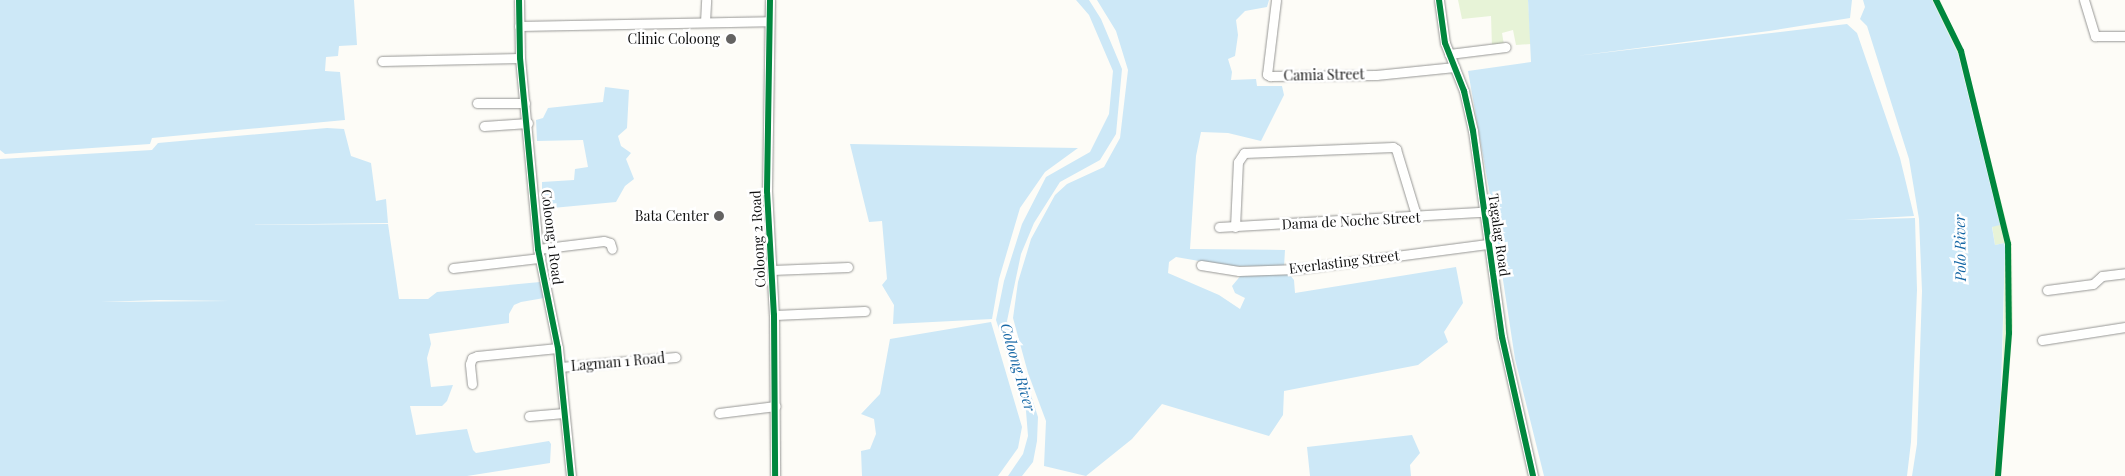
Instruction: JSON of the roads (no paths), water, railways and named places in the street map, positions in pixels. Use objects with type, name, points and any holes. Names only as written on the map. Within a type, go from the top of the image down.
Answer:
[{"type":"street","name":"Coloong 1 Road","points":[[519,0],[520,58],[528,123],[539,253],[558,348],[571,476]]},
{"type":"street","points":[[705,22],[706,0]]},
{"type":"street","name":"Coloong 2 Road","points":[[770,0],[767,190],[774,316],[775,476]]},
{"type":"street","name":"Camia Street","points":[[1276,0],[1267,74],[1270,76],[1376,74],[1455,68]]},
{"type":"street","name":"Tagalag Road","points":[[1439,0],[1449,54],[1464,91],[1473,131],[1487,244],[1502,337],[1533,476]]},
{"type":"street","points":[[2084,0],[2095,36],[2125,36]]},
{"type":"street","points":[[519,26],[769,21]]},
{"type":"street","points":[[1449,54],[1506,47]]},
{"type":"street","points":[[382,61],[520,58]]},
{"type":"street","points":[[477,103],[525,103]]},
{"type":"street","points":[[484,126],[528,123]]},
{"type":"street","points":[[1235,227],[1238,162],[1244,153],[1392,147],[1396,149],[1417,218]]},
{"type":"street","name":"Dama de Noche Street","points":[[1219,227],[1417,218],[1483,212]]},
{"type":"street","points":[[453,268],[604,241],[610,243],[612,249]]},
{"type":"street","name":"Everlasting Street","points":[[1201,265],[1239,271],[1297,269],[1487,244]]},
{"type":"street","points":[[772,270],[848,268]]},
{"type":"street","points":[[2047,290],[2093,284],[2102,276],[2125,273]]},
{"type":"street","points":[[774,316],[865,312]]},
{"type":"street","points":[[2042,340],[2125,327]]},
{"type":"street","points":[[472,384],[470,364],[472,358],[476,356],[558,348]]},
{"type":"street","name":"Lagman 1 Road","points":[[560,367],[676,357]]},
{"type":"street","points":[[719,413],[776,406]]},
{"type":"street","points":[[529,416],[564,413]]},
{"type":"water","points":[[0,0],[354,0],[357,45],[339,46],[338,56],[326,57],[325,71],[340,72],[345,120],[152,138],[150,144],[5,154],[0,150]]},
{"type":"water","name":"Coloong River","points":[[1076,0],[1089,0],[1101,19],[1122,69],[1116,134],[1100,160],[1060,182],[1034,223],[1021,254],[1007,321],[1038,417],[1037,441],[1033,462],[1022,476],[1008,476],[1023,454],[1028,436],[1026,411],[996,320],[1004,281],[1022,224],[1046,177],[1090,152],[1109,114],[1113,71],[1089,15]]},
{"type":"water","points":[[1097,0],[1269,0],[1267,7],[1245,11],[1236,20],[1238,35],[1235,56],[1228,59],[1232,72],[1231,80],[1256,79],[1257,86],[1282,86],[1284,95],[1261,141],[1228,133],[1201,132],[1196,156],[1190,249],[1285,250],[1284,267],[1228,266],[1176,257],[1169,262],[1168,273],[1219,295],[1240,309],[1245,298],[1235,293],[1232,286],[1242,274],[1289,274],[1294,280],[1295,293],[1456,267],[1463,303],[1444,332],[1448,342],[1418,365],[1284,391],[1283,415],[1269,436],[1162,404],[1132,439],[1086,476],[1044,466],[1046,421],[1028,373],[1013,318],[1018,282],[1031,239],[1055,195],[1067,184],[1104,167],[1120,138],[1128,70],[1116,31]]},
{"type":"water","points":[[1528,0],[1852,0],[1850,18],[1769,31],[1576,56],[1847,24],[1857,33],[1900,158],[1914,216],[1844,220],[1915,218],[1917,290],[1911,442],[1907,476],[1544,476],[1515,359],[1491,201],[1468,71],[1531,62]]},
{"type":"water","name":"Polo River","points":[[1863,0],[1932,0],[1958,54],[2000,225],[1992,227],[1995,245],[2004,243],[2005,248],[2001,391],[1994,476],[1912,476],[1917,444],[1922,291],[1919,219],[1909,159],[1867,26],[1860,19],[1865,7]]},
{"type":"water","points":[[605,87],[629,90],[627,128],[618,136],[621,146],[631,153],[626,159],[634,179],[625,186],[616,202],[542,209],[542,182],[574,180],[575,169],[588,167],[583,140],[537,141],[536,120],[543,118],[548,108],[603,102]]},
{"type":"water","points":[[327,128],[344,129],[351,156],[371,163],[376,201],[386,199],[388,223],[237,225],[388,224],[399,299],[428,299],[437,292],[540,282],[544,298],[514,305],[509,314],[509,323],[429,334],[431,344],[427,358],[431,387],[453,385],[447,401],[442,406],[410,406],[416,435],[467,429],[473,450],[476,453],[549,441],[551,444],[550,463],[467,476],[0,476],[0,159],[152,150],[158,143]],"holes":[[[159,300],[230,301],[101,302]]]},
{"type":"water","points":[[850,144],[1078,148],[1045,172],[1020,208],[999,279],[992,319],[893,324],[894,305],[882,285],[887,279],[882,221],[869,222]]},
{"type":"water","points":[[991,322],[1022,427],[1018,448],[998,476],[862,476],[861,451],[870,449],[876,434],[874,419],[861,414],[880,394],[890,339]]},
{"type":"water","points":[[1412,435],[1420,453],[1410,465],[1411,476],[1310,476],[1307,447]]},
{"type":"place","name":"Clinic Coloong","points":[[731,39]]},
{"type":"place","name":"Bata Center","points":[[719,216]]}]
